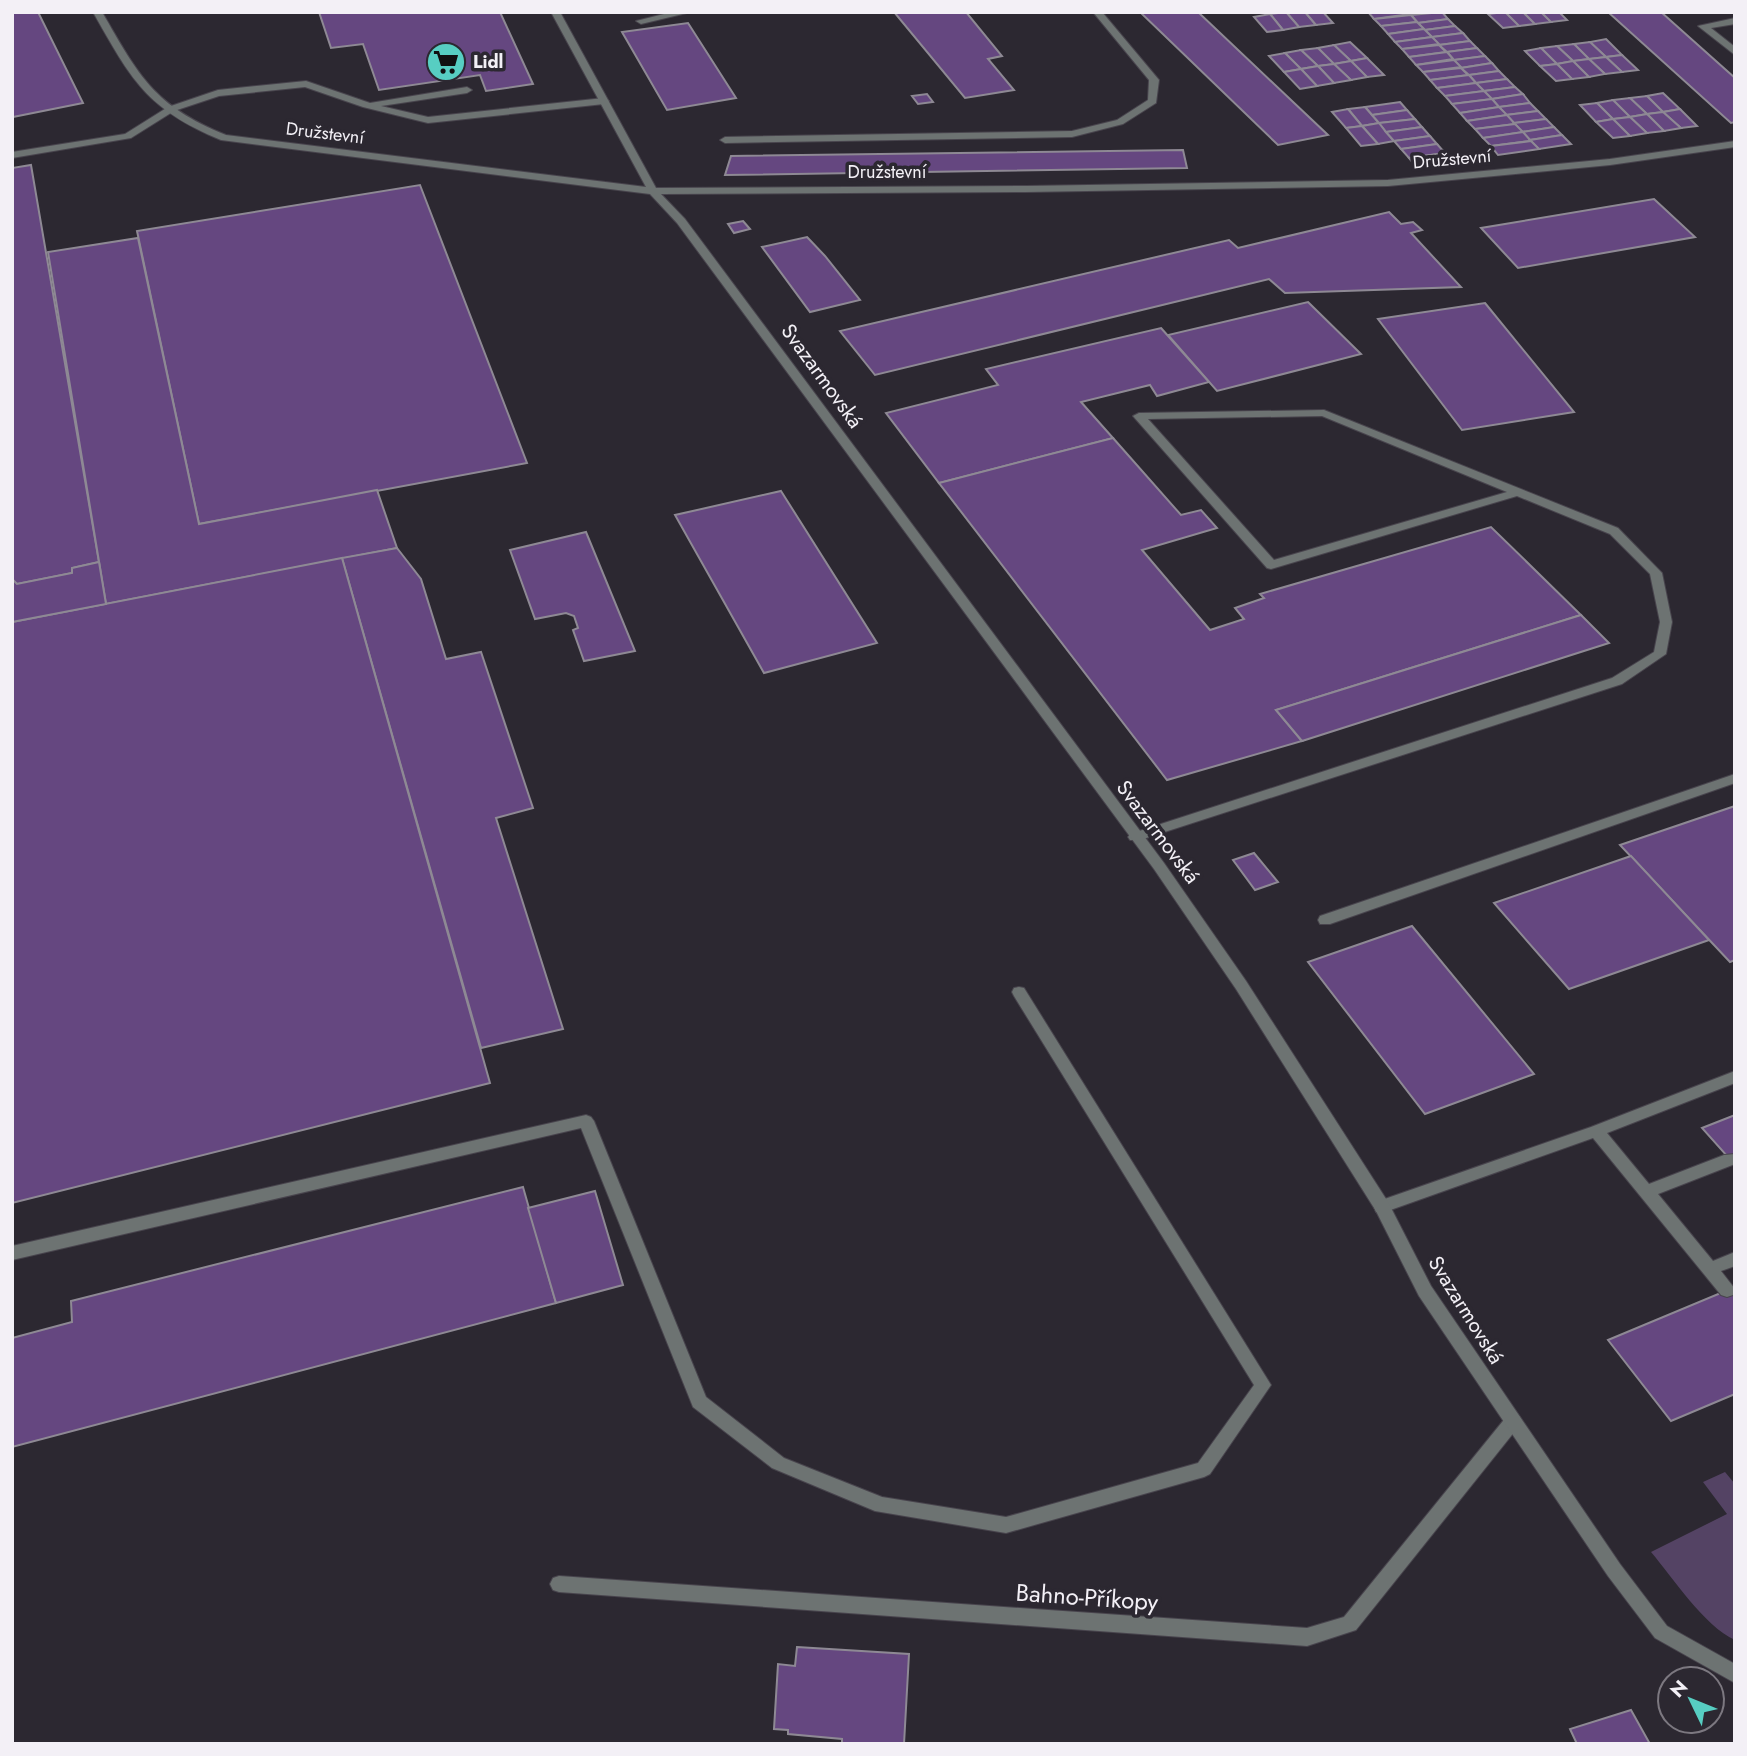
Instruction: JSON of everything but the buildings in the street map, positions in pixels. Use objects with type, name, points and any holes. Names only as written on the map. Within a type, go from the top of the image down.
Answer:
[{"type":"street","name":"Družstevní","points":[[97,12],[139,82],[198,127],[224,138],[653,191],[1388,183],[1610,162],[1735,144]]},
{"type":"street","name":"Svazarmovská","points":[[555,12],[653,191],[681,221],[1159,866],[1241,985],[1382,1207],[1425,1291],[1614,1570],[1661,1632],[1730,1673]]},
{"type":"street","points":[[641,21],[687,12]]},
{"type":"street","points":[[725,140],[1072,134],[1121,122],[1153,101],[1154,80],[1097,12]]},
{"type":"street","points":[[1735,21],[1703,26],[1735,52]]},
{"type":"street","points":[[12,155],[128,136],[171,109],[218,93],[306,84],[366,105],[428,120],[604,101]]},
{"type":"street","points":[[366,105],[467,90]]},
{"type":"street","points":[[1135,837],[1617,681],[1660,654],[1666,622],[1656,573],[1614,531],[1324,413],[1139,416],[1271,565],[1518,492]]},
{"type":"street","points":[[1325,920],[1735,778]]},
{"type":"street","points":[[12,1253],[586,1121],[699,1402],[778,1463],[881,1505],[1006,1525],[1204,1469],[1264,1385],[1019,992]]},
{"type":"street","points":[[1382,1207],[1596,1131],[1735,1077]]},
{"type":"street","points":[[1596,1131],[1727,1290]]},
{"type":"street","points":[[1647,1192],[1730,1159]]},
{"type":"street","points":[[1710,1269],[1735,1259]]},
{"type":"street","name":"Bahno-Příkopy","points":[[559,1584],[1307,1637],[1350,1625],[1513,1421]]},
{"type":"shaded area","points":[[1725,1472],[1735,1484],[1735,1640],[1701,1613],[1651,1552],[1727,1514],[1703,1482]]},
{"type":"place","name":"Lidl","points":[[446,62]]}]
